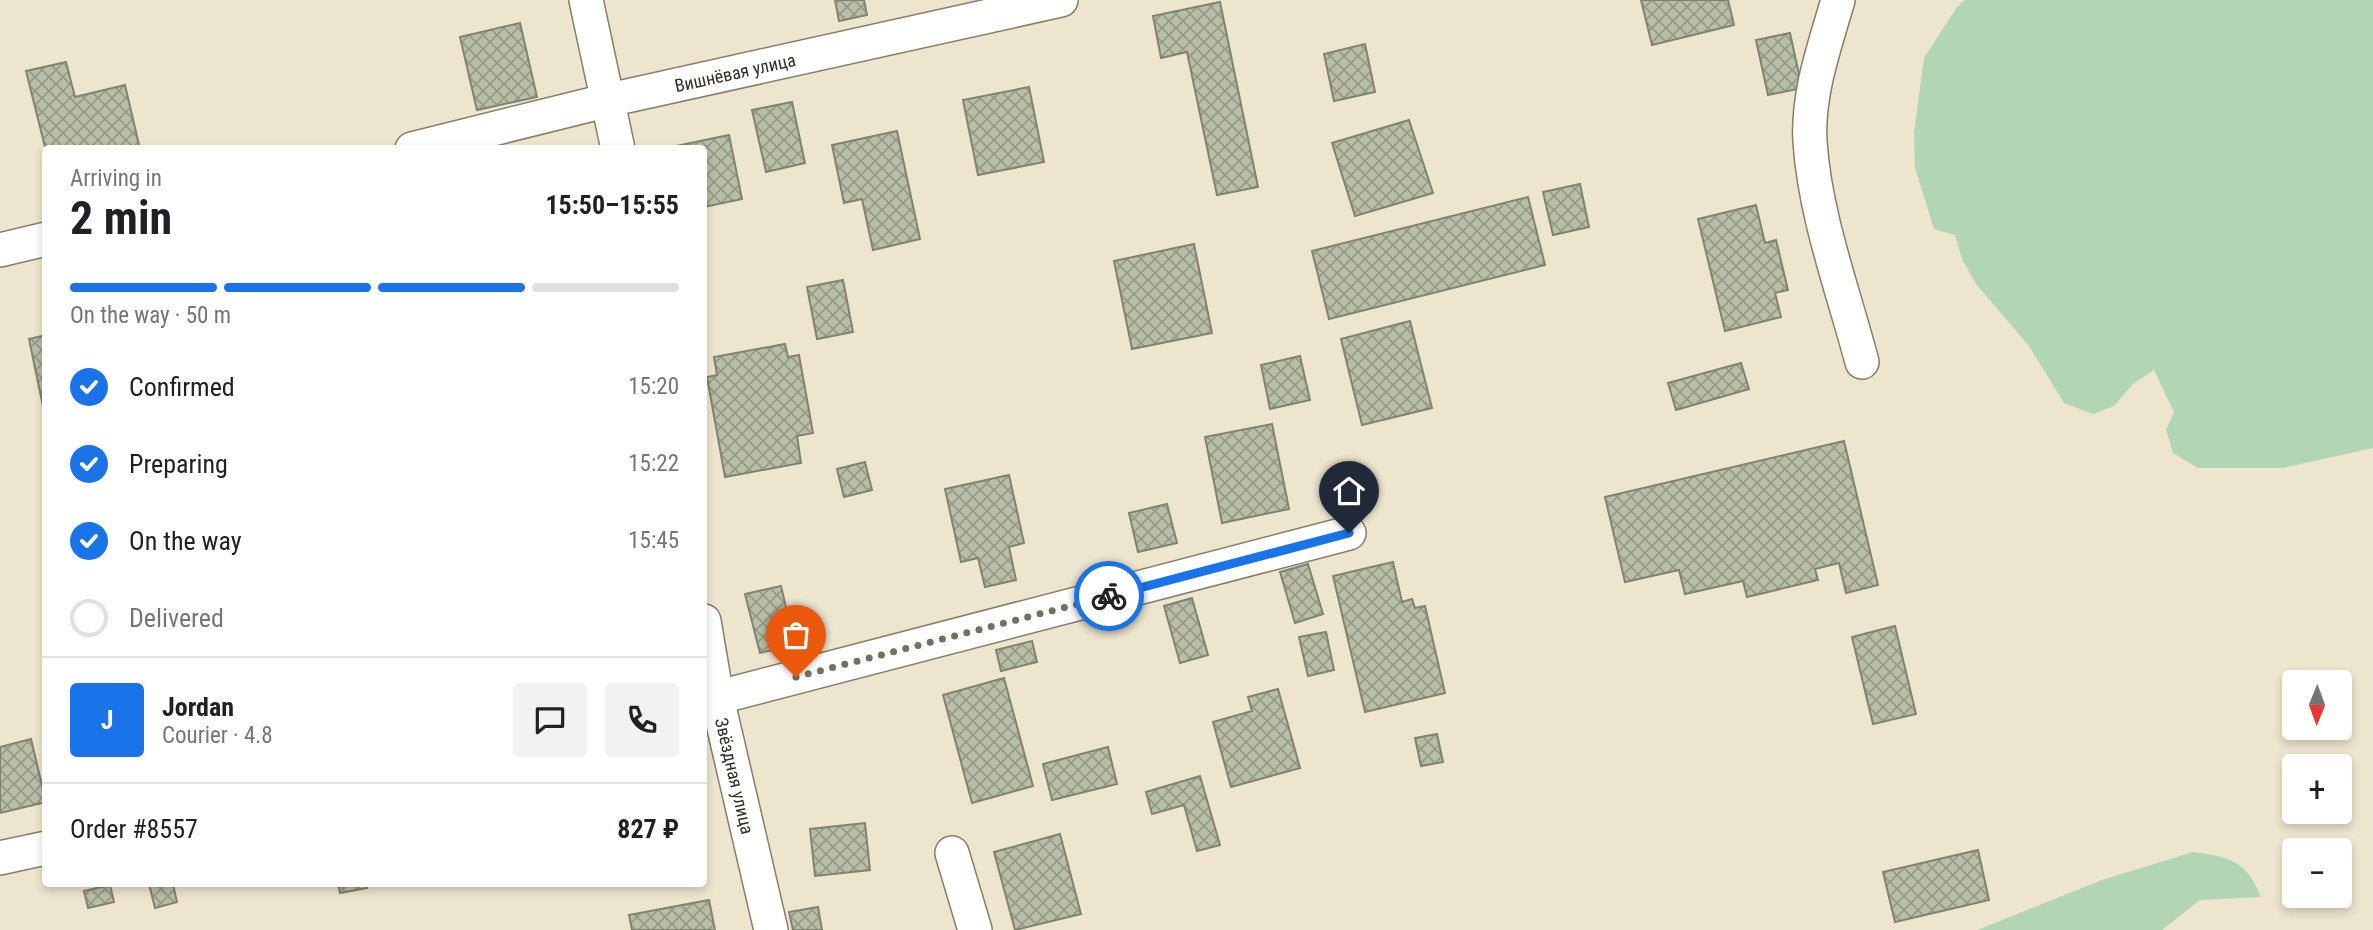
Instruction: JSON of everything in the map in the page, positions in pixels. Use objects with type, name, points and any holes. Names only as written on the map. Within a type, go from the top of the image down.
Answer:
[{"type":"street","points":[[586,0],[617,145]]},
{"type":"street","name":"Вишнёвая улица","points":[[428,145],[609,100],[1060,0]]},
{"type":"street","points":[[1838,0],[1817,74],[1810,140],[1817,192],[1862,362]]},
{"type":"street","points":[[0,250],[42,240]]},
{"type":"street","points":[[710,699],[1349,533]]},
{"type":"street","name":"Звёздная улица","points":[[707,660],[710,699],[771,930]]},
{"type":"street","points":[[0,858],[42,849]]},
{"type":"street","points":[[952,853],[975,930]]},
{"type":"shaded area","points":[[1965,0],[2373,0],[2373,448],[2283,468],[2198,468],[2173,453],[2166,430],[2174,412],[2154,370],[2133,384],[2114,406],[2093,414],[2064,403],[2029,346],[1976,284],[1962,259],[1955,235],[1934,229],[1915,168],[1914,132],[1924,58],[1957,7]]},
{"type":"shaded area","points":[[2193,852],[2235,862],[2249,875],[2261,897],[2200,900],[2162,930],[1977,930],[2102,880]]},
{"type":"building","points":[[835,0],[864,0],[867,15],[839,21]]},
{"type":"building","points":[[1641,0],[1728,0],[1734,25],[1652,45]]},
{"type":"building","points":[[1220,2],[1258,187],[1217,195],[1187,52],[1161,58],[1153,16]]},
{"type":"building","points":[[520,23],[537,97],[477,110],[460,37]]},
{"type":"building","points":[[1790,33],[1802,88],[1768,95],[1756,40]]},
{"type":"building","points":[[1365,44],[1375,92],[1334,101],[1324,54]]},
{"type":"building","points":[[66,62],[75,97],[125,85],[139,145],[44,145],[26,71]]},
{"type":"building","points":[[1029,87],[1044,162],[978,175],[963,100]]},
{"type":"building","points":[[792,102],[805,163],[766,172],[752,110]]},
{"type":"building","points":[[1409,120],[1433,193],[1355,216],[1332,143]]},
{"type":"building","points":[[897,131],[920,239],[873,250],[862,199],[844,203],[832,145]]},
{"type":"building","points":[[729,135],[742,199],[707,206],[707,145],[681,145]]},
{"type":"building","points":[[1580,184],[1589,227],[1553,235],[1543,192]]},
{"type":"building","points":[[1528,197],[1545,265],[1329,319],[1312,251]]},
{"type":"building","points":[[1756,205],[1765,243],[1776,240],[1788,290],[1775,293],[1781,317],[1725,331],[1698,219]]},
{"type":"building","points":[[1194,244],[1212,333],[1132,349],[1114,261]]},
{"type":"building","points":[[843,280],[853,332],[817,339],[807,287]]},
{"type":"building","points":[[1410,321],[1432,408],[1362,425],[1341,339]]},
{"type":"building","points":[[42,336],[42,402],[29,339]]},
{"type":"building","points":[[785,344],[788,357],[799,355],[813,433],[797,436],[801,463],[725,477],[707,377],[717,375],[714,357]]},
{"type":"building","points":[[1300,356],[1310,400],[1270,409],[1261,365]]},
{"type":"building","points":[[1741,363],[1749,389],[1676,410],[1668,383]]},
{"type":"building","points":[[1272,424],[1289,509],[1222,523],[1205,437]]},
{"type":"building","points":[[1844,441],[1878,585],[1846,593],[1839,563],[1815,569],[1818,580],[1747,597],[1743,581],[1685,594],[1679,570],[1625,582],[1605,497]]},
{"type":"building","points":[[865,462],[872,490],[844,497],[837,469]]},
{"type":"building","points":[[1009,475],[1024,543],[1009,547],[1016,580],[985,587],[978,558],[961,562],[945,489]]},
{"type":"building","points":[[1167,504],[1177,543],[1138,552],[1129,513]]},
{"type":"building","points":[[1393,562],[1402,602],[1412,599],[1415,608],[1425,606],[1445,693],[1365,712],[1333,576]]},
{"type":"building","points":[[1308,564],[1323,614],[1295,623],[1280,572]]},
{"type":"building","points":[[781,586],[795,645],[760,653],[745,594]]},
{"type":"building","points":[[1192,598],[1208,655],[1180,663],[1164,606]]},
{"type":"building","points":[[1895,626],[1916,714],[1873,724],[1852,637]]},
{"type":"building","points":[[1326,632],[1334,670],[1308,676],[1299,637]]},
{"type":"building","points":[[1032,641],[1037,662],[1001,671],[996,650]]},
{"type":"building","points":[[1004,678],[1033,786],[972,803],[943,695]]},
{"type":"building","points":[[1278,689],[1300,768],[1231,787],[1213,722],[1252,711],[1248,697]]},
{"type":"building","points":[[1437,734],[1443,762],[1421,766],[1415,738]]},
{"type":"building","points":[[31,739],[42,785],[42,803],[0,813],[0,747]]},
{"type":"building","points":[[1108,747],[1117,784],[1052,800],[1043,764]]},
{"type":"building","points":[[1200,776],[1220,845],[1197,851],[1184,805],[1152,814],[1146,792]]},
{"type":"building","points":[[865,823],[870,870],[815,876],[810,829]]},
{"type":"building","points":[[1060,834],[1081,914],[1015,930],[994,852]]},
{"type":"building","points":[[1978,850],[1989,900],[1895,922],[1883,872]]},
{"type":"building","points":[[110,887],[114,902],[88,908],[84,891]]},
{"type":"building","points":[[150,887],[174,887],[177,902],[155,908]]},
{"type":"building","points":[[339,887],[367,888],[340,893]]},
{"type":"building","points":[[709,900],[715,930],[632,930],[629,915]]},
{"type":"building","points":[[818,907],[822,930],[793,930],[789,912]]},
{"type":"way so far","points":[[796,677],[1109,596]]},
{"type":"route","points":[[1109,596],[1349,533]]}]
